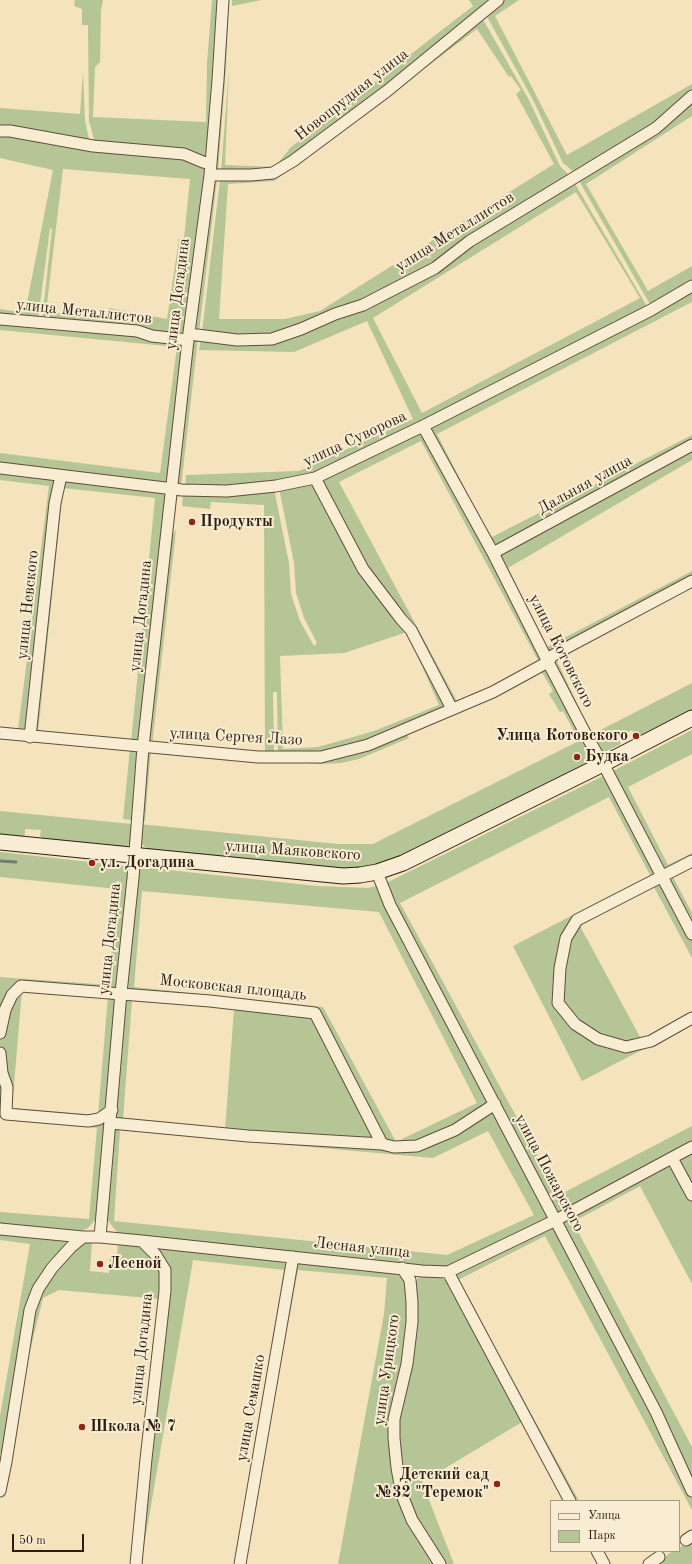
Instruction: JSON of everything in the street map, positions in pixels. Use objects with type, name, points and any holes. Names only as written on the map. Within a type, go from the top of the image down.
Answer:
[{"type":"main road","name":"улица Маяковского","points":[[0,842],[343,876],[377,872],[403,863],[603,764],[692,718]]},
{"type":"street","name":"улица Догадина","points":[[100,1237],[143,747],[188,337],[210,169],[223,0]]},
{"type":"street","name":"Новопрудная улица","points":[[0,131],[10,131],[93,146],[184,154],[210,169],[251,175],[273,172],[293,161],[387,91],[498,0]]},
{"type":"street","name":"улица Металлистов","points":[[0,319],[138,331],[152,336],[237,340],[272,339],[301,329],[335,314],[363,305],[435,268],[470,241],[656,128],[692,96]]},
{"type":"street","name":"улица Суворова","points":[[0,468],[172,490],[227,491],[276,486],[315,478],[423,426],[651,310],[692,286]]},
{"type":"street","name":"улица Котовского","points":[[423,426],[493,553],[548,662],[692,934]]},
{"type":"street","name":"Дальняя улица","points":[[493,553],[692,445]]},
{"type":"street","name":"улица Невского","points":[[30,737],[55,503],[61,476]]},
{"type":"street","points":[[315,478],[363,569],[411,630],[452,709]]},
{"type":"street","name":"улица Сергея Лазо","points":[[0,733],[30,737],[258,757],[320,757],[368,745],[493,692],[548,662],[552,656],[566,648],[692,581]]},
{"type":"street","points":[[692,860],[577,920],[566,938],[560,968],[558,1003],[575,1024],[598,1039],[626,1047],[650,1041],[692,1018]]},
{"type":"street","name":"улица Пожарского","points":[[377,872],[390,905],[656,1412],[692,1490]]},
{"type":"street","points":[[0,1033],[5,1010],[12,995],[22,986],[121,993]]},
{"type":"street","name":"Московская площадь","points":[[121,993],[315,1013],[382,1144]]},
{"type":"street","points":[[0,1053],[2,1073],[7,1087],[6,1114],[88,1121],[99,1119],[112,1110]]},
{"type":"street","points":[[111,1123],[248,1136],[382,1144],[394,1147],[417,1146],[455,1130],[495,1104]]},
{"type":"street","name":"Лесная улица","points":[[0,1229],[142,1241],[422,1271],[448,1272],[556,1220],[692,1147]]},
{"type":"street","points":[[672,1158],[692,1195]]},
{"type":"street","points":[[0,1491],[3,1462],[30,1310],[38,1289],[52,1268],[71,1247],[83,1237]]},
{"type":"street","name":"улица Догадина","points":[[136,1564],[165,1291],[165,1270],[154,1254],[142,1241]]},
{"type":"street","name":"улица Семашко","points":[[240,1564],[293,1257]]},
{"type":"street","name":"улица Урицкого","points":[[402,1268],[410,1280],[412,1322],[407,1364],[394,1418],[397,1468],[402,1495],[412,1520],[440,1564]]},
{"type":"street","points":[[410,1280],[422,1271]]},
{"type":"street","points":[[448,1272],[569,1500]]},
{"type":"street","points":[[598,1552],[604,1564]]},
{"type":"street","points":[[649,1564],[659,1557]]},
{"type":"green space","points":[[75,0],[103,0],[101,10],[100,62],[95,67],[93,117],[206,122],[207,63],[212,0],[219,0],[208,154],[203,157],[95,143],[89,121],[88,25],[82,25],[82,9],[74,6]]},
{"type":"green space","points":[[226,0],[229,0],[226,68],[218,172],[214,168]]},
{"type":"green space","points":[[232,0],[262,0],[232,6]]},
{"type":"green space","points":[[469,0],[494,0],[385,88],[272,170],[221,171],[229,69],[225,165],[275,167],[291,147],[473,6]]},
{"type":"green space","points":[[502,0],[519,0],[495,16],[567,155],[692,84],[692,93],[653,127],[576,174],[563,163],[533,100],[485,13]]},
{"type":"green space","points":[[481,16],[529,100],[560,166],[571,177],[433,266],[362,302],[272,336],[237,337],[202,332],[220,180],[273,176]],"holes":[[[477,29],[509,77],[511,76],[521,90],[516,94],[554,164],[320,311],[285,319],[219,319],[228,184],[274,181]]]},
{"type":"green space","points":[[83,72],[85,121],[90,143],[0,129],[0,108],[80,114]]},
{"type":"green space","points":[[692,99],[692,116],[586,184],[648,291],[692,266],[692,283],[651,306],[578,179]]},
{"type":"green space","points":[[0,133],[184,156],[202,165],[206,172],[185,332],[181,336],[42,320],[52,229],[50,228],[38,320],[0,317],[0,309],[25,313],[53,170],[0,158]],"holes":[[[63,169],[190,179],[184,239],[179,239],[167,319],[109,308],[108,318],[46,312]]]},
{"type":"green space","points":[[217,180],[199,332],[194,330],[213,182]]},
{"type":"green space","points":[[574,182],[648,308],[314,475],[226,488],[185,487],[186,475],[299,471],[413,419],[367,321],[294,352],[199,350],[201,338],[272,342],[336,316],[471,243]],"holes":[[[576,192],[640,298],[422,413],[373,318]]]},
{"type":"green space","points":[[692,290],[692,302],[437,434],[490,538],[692,435],[692,441],[493,549],[428,431],[431,424]]},
{"type":"green space","points":[[0,322],[137,334],[181,342],[184,346],[169,483],[163,486],[0,465],[0,453],[160,473],[177,347],[0,330]]},
{"type":"green space","points":[[198,338],[181,487],[176,483],[193,339]]},
{"type":"green space","points":[[423,431],[544,662],[540,664],[421,441],[339,482],[458,703],[453,706],[412,630],[364,568],[319,479]]},
{"type":"green space","points":[[692,448],[692,460],[508,568],[547,647],[692,571],[692,578],[548,656],[496,555]]},
{"type":"green space","points":[[0,471],[59,478],[28,735],[18,730],[49,486],[0,480]]},
{"type":"green space","points":[[63,479],[164,491],[167,495],[139,745],[32,735]],"holes":[[[63,488],[155,498],[131,742],[38,734]]]},
{"type":"green space","points":[[314,481],[361,570],[409,631],[448,707],[369,743],[320,754],[278,755],[277,692],[273,692],[274,755],[155,746],[265,754],[264,505],[211,502],[210,509],[182,506],[183,492],[227,494],[274,489],[289,563],[291,594],[300,621],[314,646],[317,643],[304,618],[296,593],[294,563],[279,488]],"holes":[[[407,632],[439,705],[374,731],[318,747],[283,749],[280,656],[344,653]]]},
{"type":"green space","points":[[176,530],[152,746],[147,745],[169,539]]},
{"type":"green space","points":[[692,583],[692,588],[556,659],[590,731],[588,732],[551,661]]},
{"type":"green space","points":[[546,666],[582,734],[577,737],[563,711],[560,712],[549,694],[553,691],[540,669],[407,734],[409,738],[359,759],[341,763],[322,764],[255,760],[321,759]]},
{"type":"green space","points":[[692,683],[692,713],[652,733],[636,736],[632,730],[618,737],[621,744],[603,753],[598,752],[589,736]]},
{"type":"green space","points":[[692,730],[692,754],[628,787],[668,865],[692,853],[692,858],[664,874],[611,772]]},
{"type":"green space","points":[[585,738],[594,754],[594,763],[406,857],[360,870],[151,852],[142,844],[139,836],[139,824],[338,844],[373,844]]},
{"type":"green space","points":[[130,748],[139,749],[132,820],[123,819]]},
{"type":"green space","points":[[146,749],[151,750],[145,821],[140,821]]},
{"type":"green space","points":[[607,774],[658,875],[575,918],[556,1003],[574,1026],[626,1049],[692,1024],[582,1081],[513,946],[650,875],[609,797],[400,903],[559,1195],[692,1126],[692,1144],[557,1215],[384,884]]},
{"type":"green space","points":[[0,811],[132,824],[130,842],[126,850],[46,842],[40,836],[41,830],[25,829],[25,835],[17,839],[0,837]]},
{"type":"green space","points":[[0,852],[125,866],[129,872],[98,1211],[95,1220],[88,1228],[79,1232],[0,1224],[0,1212],[89,1219],[97,1128],[0,1117],[0,977],[109,985],[117,889],[0,877]],"holes":[[[22,990],[108,997],[98,1115],[12,1108]]]},
{"type":"green space","points":[[141,867],[317,886],[368,888],[379,885],[490,1102],[454,1128],[415,1144],[384,1141],[317,1010],[126,990],[137,872]],"holes":[[[142,891],[379,912],[477,1103],[396,1142],[323,1007],[134,987]]]},
{"type":"green space","points":[[665,877],[673,877],[692,913],[692,929]]},
{"type":"green space","points":[[661,880],[692,939],[692,958],[654,887],[580,926],[640,1037],[652,1036],[649,1039],[626,1044],[599,1037],[577,1022],[561,1003],[568,939],[579,922]]},
{"type":"green space","points":[[125,996],[210,1003],[313,1015],[378,1142],[249,1134],[116,1120]],"holes":[[[132,1000],[234,1009],[225,1130],[123,1119]]]},
{"type":"green space","points":[[493,1108],[550,1218],[457,1263],[447,1267],[434,1268],[143,1237],[118,1233],[108,1221],[107,1211],[115,1126],[417,1148]],"holes":[[[120,1130],[433,1158],[488,1131],[534,1215],[447,1255],[114,1221]]]},
{"type":"green space","points":[[692,1150],[692,1190],[677,1158]]},
{"type":"green space","points":[[671,1162],[692,1200],[692,1284],[640,1186],[573,1222],[692,1447],[692,1485],[560,1222]]},
{"type":"green space","points":[[554,1225],[654,1413],[692,1496],[692,1510],[545,1236],[458,1280],[578,1500],[572,1500],[456,1281],[455,1274]]},
{"type":"green space","points":[[0,1233],[65,1240],[66,1246],[50,1260],[41,1273],[25,1309],[2,1452],[0,1453],[0,1416],[30,1244],[0,1240]]},
{"type":"green space","points":[[87,1241],[92,1241],[90,1271],[109,1273],[110,1257],[117,1257],[118,1243],[139,1245],[145,1249],[156,1264],[161,1276],[159,1299],[59,1290],[43,1298],[30,1351],[27,1351],[31,1322],[41,1295],[47,1284],[61,1263]]},
{"type":"green space","points":[[155,1247],[279,1260],[285,1264],[288,1270],[238,1564],[234,1564],[284,1270],[193,1260],[141,1564],[149,1459],[169,1290]]},
{"type":"green space","points":[[300,1263],[401,1274],[406,1281],[409,1304],[403,1361],[390,1419],[409,1522],[418,1540],[435,1564],[338,1564],[384,1314],[387,1278],[298,1270],[248,1542],[295,1267]]},
{"type":"green space","points":[[424,1276],[440,1277],[448,1282],[566,1500],[562,1500],[522,1422],[422,1482],[454,1564],[445,1564],[418,1522],[408,1498],[402,1472],[397,1422],[415,1283],[418,1278]]},
{"type":"green space","points":[[692,1539],[692,1564],[656,1564],[672,1552],[680,1552],[680,1547]]},
{"type":"waterway","points":[[0,861],[16,862]]},
{"type":"place","name":"Продукты","points":[[192,522]]},
{"type":"place","name":"Улица Котовского","points":[[636,736]]},
{"type":"place","name":"Будка","points":[[577,757]]},
{"type":"place","name":"ул. Догадина","points":[[92,863]]},
{"type":"place","name":"Лесной","points":[[100,1264]]},
{"type":"place","name":"Школа № 7","points":[[82,1427]]},
{"type":"place","name":"Детский сад №32 \"Теремок\"","points":[[497,1484]]}]
